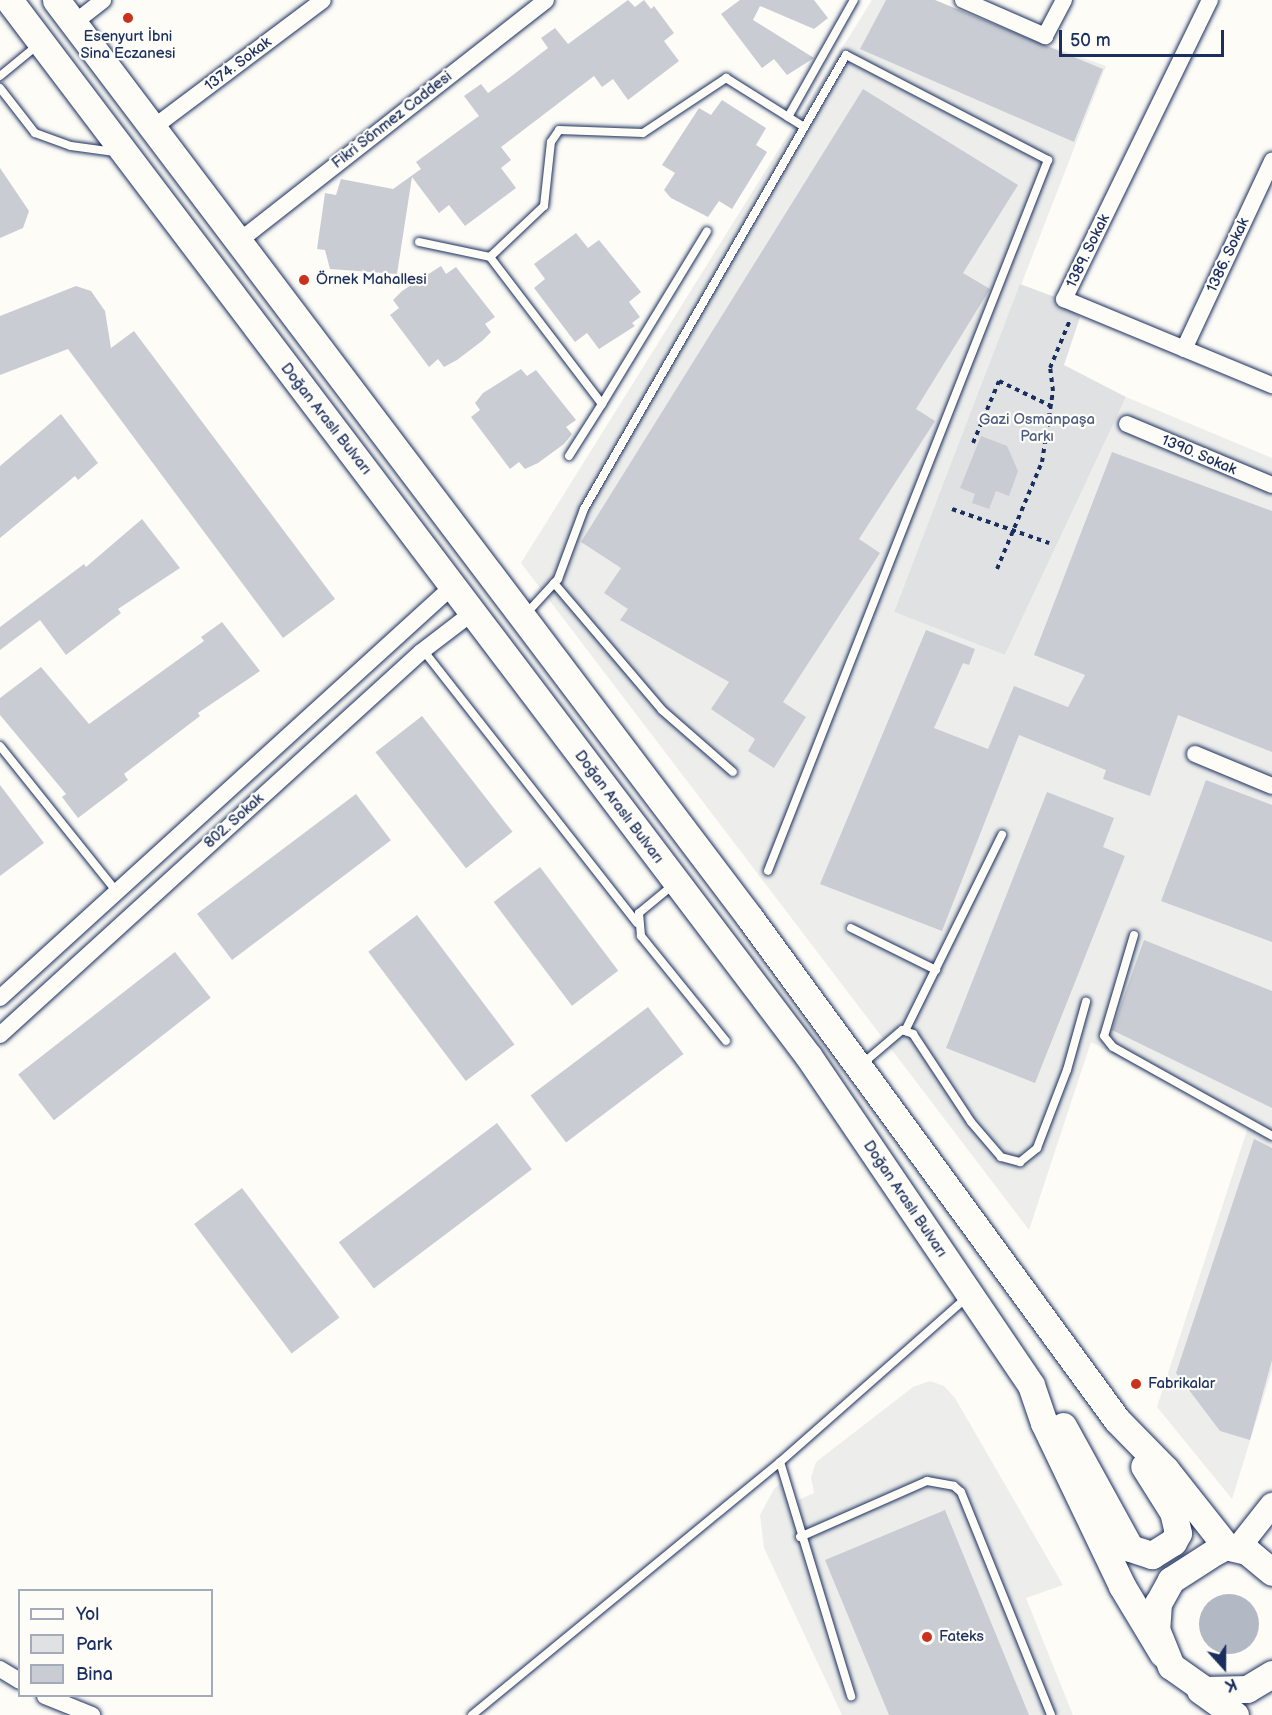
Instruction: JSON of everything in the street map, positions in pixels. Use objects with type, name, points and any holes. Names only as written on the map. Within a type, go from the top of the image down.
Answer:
[{"type":"main road","name":"Doğan Araslı Bulvarı","points":[[9,0],[809,1057],[1030,1385],[1044,1423],[1122,1586],[1163,1654],[1192,1684]]},
{"type":"main road","points":[[56,0],[861,1065],[1117,1420],[1177,1523],[1173,1542],[1152,1555],[1130,1548],[1070,1437],[1030,1385]]},
{"type":"main road","points":[[1117,1420],[1166,1470],[1232,1547],[1272,1572]]},
{"type":"main road","points":[[1163,1654],[1156,1629],[1164,1591],[1186,1566],[1232,1547],[1272,1506]]},
{"type":"main road","points":[[1192,1684],[1233,1692],[1272,1674]]},
{"type":"main road","points":[[1192,1684],[1234,1715]]},
{"type":"street","points":[[74,23],[104,0]]},
{"type":"street","name":"1374. Sokak","points":[[154,127],[323,0]]},
{"type":"street","name":"Fikri Sönmez Caddesi","points":[[239,241],[546,0]]},
{"type":"street","points":[[963,0],[1045,36],[1064,0]]},
{"type":"street","name":"1389. Sokak","points":[[1210,0],[1064,299],[1272,385]]},
{"type":"street","name":"1386. Sokak","points":[[1184,349],[1272,160]]},
{"type":"street","name":"1390. Sokak","points":[[1127,424],[1272,485]]},
{"type":"street","name":"802. Sokak","points":[[0,998],[453,586]]},
{"type":"street","name":"802. Sokak","points":[[0,1035],[423,650],[472,613]]},
{"type":"street","points":[[1195,754],[1272,786]]},
{"type":"street","points":[[0,1669],[18,1681]]},
{"type":"street","points":[[50,1697],[92,1715]]},
{"type":"lane","points":[[788,117],[854,0]]},
{"type":"lane","points":[[0,76],[41,42]]},
{"type":"lane","points":[[523,617],[554,583],[584,509],[846,55],[1048,160],[768,871]]},
{"type":"lane","points":[[490,257],[544,206],[550,142],[560,130],[643,133],[726,78],[804,127]]},
{"type":"lane","points":[[0,88],[35,133],[71,146],[126,154]]},
{"type":"lane","points":[[569,456],[707,231]]},
{"type":"lane","points":[[419,242],[490,257],[602,404]]},
{"type":"lane","points":[[554,583],[662,710],[733,772]]},
{"type":"lane","points":[[423,650],[637,923],[641,936],[726,1041]]},
{"type":"lane","points":[[0,746],[117,892]]},
{"type":"lane","points":[[861,1065],[905,1031],[1002,835]]},
{"type":"lane","points":[[637,923],[649,902],[676,883]]},
{"type":"lane","points":[[851,928],[936,970]]},
{"type":"lane","points":[[1134,935],[1104,1036],[1113,1047],[1272,1136]]},
{"type":"lane","points":[[905,1031],[913,1034],[978,1131],[1001,1156],[1020,1162],[1037,1148],[1067,1070],[1086,1002]]},
{"type":"lane","points":[[472,1715],[780,1462],[969,1294]]},
{"type":"lane","points":[[780,1462],[800,1537],[851,1696]]},
{"type":"lane","points":[[800,1537],[927,1481],[954,1486],[961,1492],[1051,1715]]},
{"type":"path","points":[[997,569],[1042,462],[1051,406],[1050,368],[1079,305]]},
{"type":"path","points":[[973,443],[999,381],[1051,406]]},
{"type":"path","points":[[952,509],[1049,543]]},
{"type":"shaded area","points":[[872,0],[922,0],[1106,66],[894,612],[1005,655],[1126,397],[1272,458],[1272,1370],[1232,1499],[1157,1407],[1248,1127],[1091,1042],[1029,1230],[521,563]]},
{"type":"shaded area","points":[[930,1381],[944,1386],[955,1398],[1063,1585],[1026,1598],[1073,1715],[842,1715],[764,1548],[760,1515],[774,1489],[782,1482],[796,1501],[814,1493],[811,1477],[816,1462],[913,1387]]},
{"type":"shaded area","points":[[1229,1594],[1246,1599],[1254,1607],[1259,1624],[1254,1641],[1246,1649],[1229,1654],[1212,1649],[1204,1641],[1199,1624],[1204,1607],[1212,1599]]},
{"type":"green space","name":"Gazi Osmanpaşa Parkı","points":[[1020,284],[1055,297],[1080,317],[1064,365],[1126,397],[1005,655],[894,612]]},
{"type":"building","points":[[628,0],[635,7],[644,0],[651,9],[654,6],[674,33],[664,41],[679,61],[628,100],[613,79],[602,87],[594,76],[501,147],[511,160],[501,168],[516,188],[465,226],[449,205],[439,213],[412,177],[397,274],[330,269],[325,250],[317,249],[325,193],[336,195],[341,179],[393,189],[421,169],[416,162],[479,116],[464,96],[481,84],[488,93],[509,78],[548,48],[541,38],[555,28],[568,44]]},
{"type":"building","points":[[740,0],[814,0],[828,18],[814,29],[760,6],[753,20],[814,58],[787,75],[774,59],[762,68],[721,14]]},
{"type":"building","points":[[886,0],[935,0],[1103,69],[1074,142],[860,49]]},
{"type":"building","points":[[863,89],[1018,185],[963,273],[990,289],[916,409],[935,421],[859,539],[880,553],[783,702],[806,717],[774,768],[748,751],[755,739],[711,709],[729,682],[620,620],[628,609],[604,593],[621,568],[581,542]]},
{"type":"building","points":[[722,100],[766,128],[756,145],[767,152],[732,209],[719,201],[708,217],[671,198],[664,190],[675,173],[662,165],[699,108],[711,115]]},
{"type":"building","points":[[0,168],[29,211],[23,228],[0,238]]},
{"type":"building","points":[[576,233],[588,248],[599,240],[641,292],[629,302],[640,317],[632,323],[635,326],[599,349],[587,333],[575,342],[534,288],[545,279],[534,264]]},
{"type":"building","points":[[441,266],[446,274],[456,267],[495,317],[485,324],[491,332],[457,360],[444,367],[438,359],[429,367],[390,315],[399,308],[393,300],[402,291]]},
{"type":"building","points":[[76,286],[91,291],[105,311],[111,348],[134,331],[335,599],[283,638],[68,349],[0,375],[0,316]]},
{"type":"building","points":[[521,369],[527,376],[536,370],[576,420],[566,427],[572,434],[564,444],[538,463],[525,469],[519,462],[510,469],[471,417],[480,410],[475,403],[483,393]]},
{"type":"building","points":[[61,414],[98,463],[78,480],[75,476],[0,538],[0,466]]},
{"type":"building","points":[[981,436],[1007,446],[1018,471],[1009,496],[996,491],[989,509],[972,503],[975,494],[960,488]]},
{"type":"building","points":[[1112,452],[1272,511],[1272,752],[1178,715],[1150,796],[1103,779],[1106,770],[1019,735],[942,931],[820,884],[926,630],[975,649],[969,665],[963,663],[934,728],[988,749],[1014,686],[1068,707],[1085,675],[1034,655]]},
{"type":"building","points":[[142,519],[180,568],[118,609],[121,613],[66,655],[40,620],[0,650],[0,627],[84,564],[86,567]]},
{"type":"building","points":[[222,622],[260,671],[198,713],[200,716],[124,774],[128,780],[78,818],[62,797],[66,794],[0,715],[0,698],[41,667],[89,724],[204,641],[201,637]]},
{"type":"building","points":[[422,716],[513,832],[466,868],[376,752]]},
{"type":"building","points":[[1206,780],[1272,805],[1272,942],[1161,901]]},
{"type":"building","points":[[0,785],[44,843],[0,876]]},
{"type":"building","points":[[1047,792],[1114,818],[1103,847],[1125,856],[1035,1083],[946,1048]]},
{"type":"building","points":[[356,794],[391,840],[232,960],[197,914]]},
{"type":"building","points":[[540,867],[618,971],[572,1006],[494,902]]},
{"type":"building","points":[[417,915],[514,1044],[466,1081],[368,952]]},
{"type":"building","points":[[1144,940],[1272,991],[1272,1108],[1112,1030]]},
{"type":"building","points":[[175,952],[211,998],[54,1120],[18,1075]]},
{"type":"building","points":[[648,1007],[684,1054],[566,1143],[531,1095]]},
{"type":"building","points":[[497,1123],[532,1169],[374,1288],[339,1242]]},
{"type":"building","points":[[1254,1139],[1272,1148],[1272,1360],[1250,1440],[1220,1431],[1176,1373]]},
{"type":"building","points":[[242,1188],[339,1317],[292,1353],[194,1224]]},
{"type":"building","name":"Fateks","points":[[945,1510],[1029,1715],[889,1715],[825,1560]]},
{"type":"place","name":"Esenyurt İbni Sina Eczanesi","points":[[128,18]]},
{"type":"place","name":"Örnek Mahallesi","points":[[304,280]]},
{"type":"place","name":"Fabrikalar","points":[[1136,1384]]},
{"type":"place","name":"Fateks","points":[[927,1637]]}]
